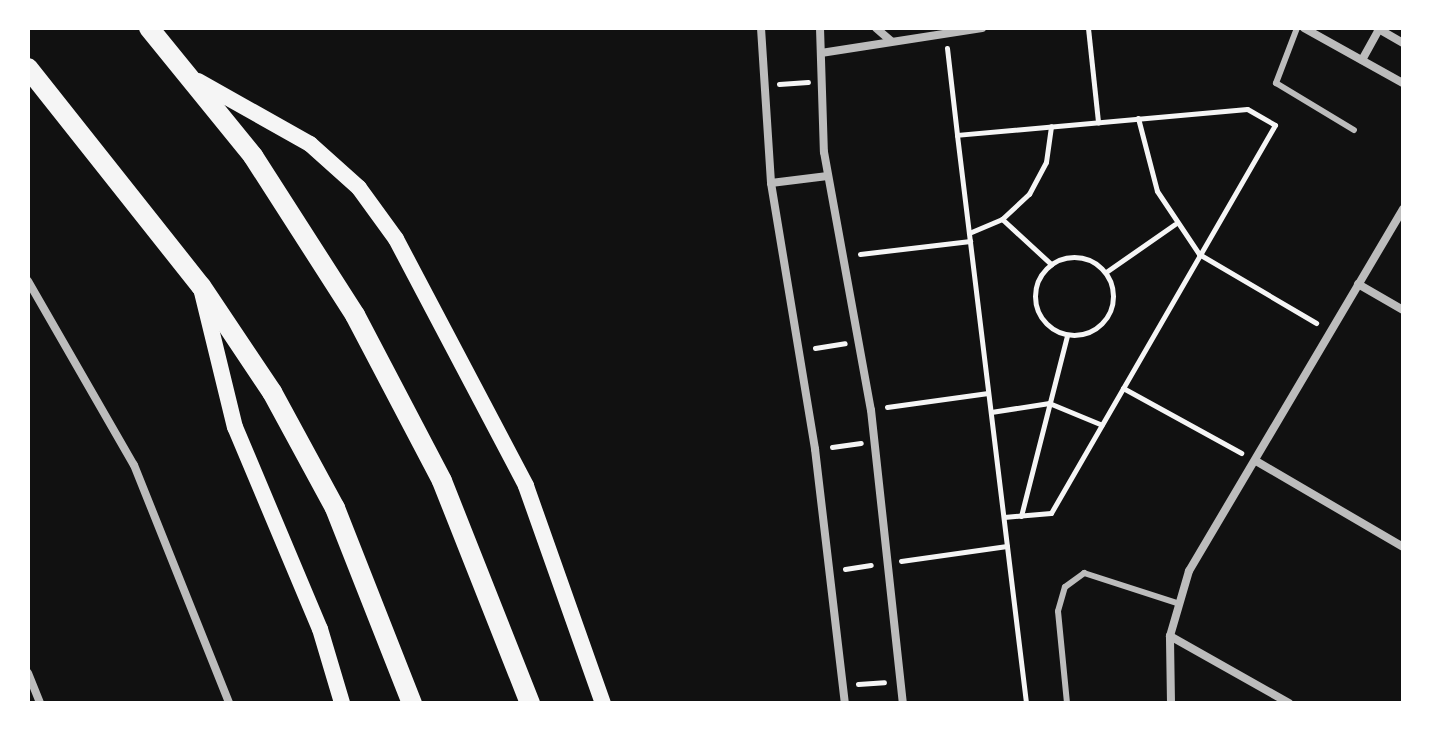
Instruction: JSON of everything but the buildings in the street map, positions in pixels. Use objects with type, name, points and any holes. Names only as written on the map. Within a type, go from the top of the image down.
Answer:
[{"type":"highway","points":[[149,28],[198,81],[306,234],[400,397],[480,567],[530,703]]},
{"type":"highway","points":[[28,68],[92,144],[201,286],[272,392],[335,508],[412,703]]},
{"type":"main road","points":[[198,81],[310,144],[359,188],[396,239],[526,486],[603,703]]},
{"type":"main road","points":[[201,286],[235,427],[320,629],[342,703]]},
{"type":"street","points":[[761,28],[771,183],[815,449],[845,703]]},
{"type":"street","points":[[820,28],[828,176],[871,410],[903,703]]},
{"type":"street","points":[[876,28],[891,41]]},
{"type":"street","points":[[821,53],[982,28]]},
{"type":"street","points":[[1304,28],[1403,83]]},
{"type":"street","points":[[1362,60],[1378,28],[1403,43]]},
{"type":"street","points":[[771,183],[828,176]]},
{"type":"street","points":[[1171,703],[1170,636],[1177,603],[1403,209]]},
{"type":"street","points":[[28,281],[140,478],[229,703]]},
{"type":"street","points":[[1358,284],[1403,310]]},
{"type":"street","points":[[1256,461],[1403,547]]},
{"type":"street","points":[[1170,636],[1289,703]]},
{"type":"street","points":[[28,673],[40,703]]},
{"type":"lane","points":[[1297,28],[1276,83],[1354,130]]},
{"type":"lane","points":[[1067,703],[1058,611],[1065,587],[1084,573],[1177,603]]},
{"type":"path","points":[[1088,28],[1098,122]]},
{"type":"path","points":[[946,33],[1026,703]]},
{"type":"path","points":[[765,84],[821,81]]},
{"type":"path","points":[[957,135],[1247,109],[1275,125],[1051,513],[1004,517]]},
{"type":"path","points":[[1138,118],[1148,168],[1175,224],[1199,254],[1331,332]]},
{"type":"path","points":[[969,233],[1002,219],[1029,194],[1046,162],[1051,126]]},
{"type":"path","points":[[1002,219],[1051,264]]},
{"type":"path","points":[[1106,272],[1175,224]]},
{"type":"path","points":[[843,256],[970,241]]},
{"type":"path","points":[[1086,258],[1106,272],[1114,295],[1107,319],[1087,333],[1067,336],[1036,308],[1036,284],[1051,264],[1086,258]]},
{"type":"path","points":[[1021,516],[1067,336]]},
{"type":"path","points":[[799,350],[860,341]]},
{"type":"path","points":[[1123,388],[1256,461]]},
{"type":"path","points":[[871,410],[988,393]]},
{"type":"path","points":[[991,412],[1049,403],[1102,425]]},
{"type":"path","points":[[815,449],[874,441]]},
{"type":"path","points":[[829,571],[1007,546]]},
{"type":"path","points":[[843,686],[901,680]]}]
